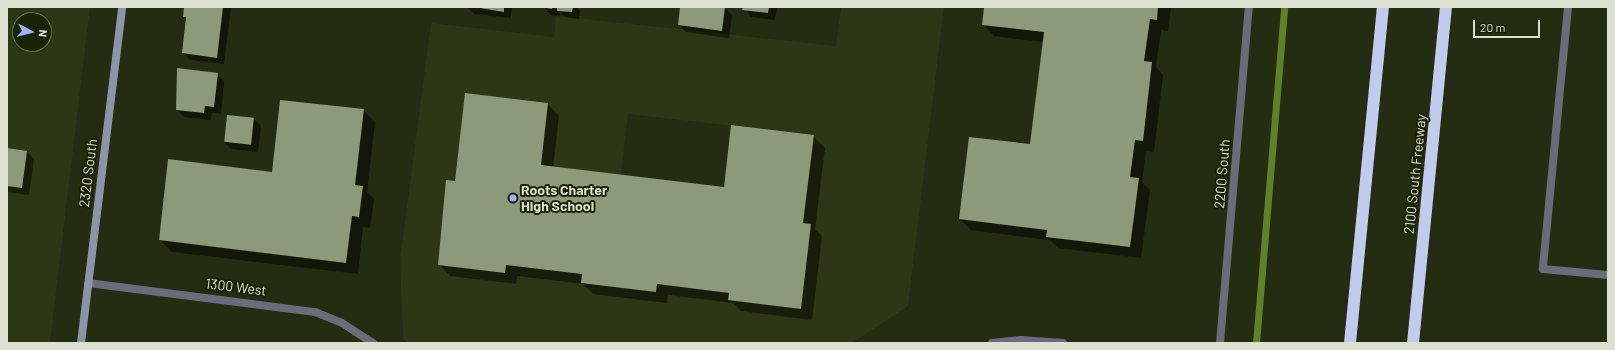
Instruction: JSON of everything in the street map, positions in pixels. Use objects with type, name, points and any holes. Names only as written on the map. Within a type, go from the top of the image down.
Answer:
[{"type":"highway","points":[[1350,343],[1383,7]]},
{"type":"highway","name":"2100 South Freeway","points":[[1413,343],[1446,7]]},
{"type":"street","name":"2320 South","points":[[81,343],[122,7]]},
{"type":"street","name":"2200 South","points":[[1220,343],[1249,7]]},
{"type":"street","points":[[1568,7],[1543,269],[1608,275]]},
{"type":"street","name":"1300 West","points":[[88,283],[315,312],[342,323],[369,342]]},
{"type":"street","points":[[992,343],[1021,340],[1063,343]]},
{"type":"shaded area","points":[[7,7],[90,7],[50,343],[7,343]]},
{"type":"shaded area","name":"Roots Charter High School","points":[[841,7],[944,7],[908,306],[852,343],[409,343],[403,339],[400,260],[431,23],[554,37],[556,16],[836,46]],"holes":[[[628,114],[814,135],[803,223],[811,224],[801,309],[729,300],[729,293],[657,284],[656,292],[608,286]]]},
{"type":"building","points":[[184,7],[223,7],[217,58],[182,53],[186,17],[183,17]]},
{"type":"building","points":[[474,7],[504,7],[504,12]]},
{"type":"building","points":[[540,7],[553,7],[552,9]]},
{"type":"building","points":[[557,7],[573,7],[572,12],[557,11]]},
{"type":"building","points":[[680,7],[725,7],[722,31],[678,25]]},
{"type":"building","points":[[743,7],[769,7],[768,13],[742,10]]},
{"type":"building","points":[[984,7],[1158,7],[1157,20],[1150,19],[1144,61],[1152,62],[1143,141],[1135,140],[1130,177],[1139,178],[1130,247],[1046,237],[1047,230],[959,219],[969,137],[1030,144],[1044,32],[982,25]]},
{"type":"building","points":[[177,68],[218,73],[214,107],[205,106],[204,113],[176,110]]},
{"type":"building","points":[[465,93],[548,103],[541,165],[724,187],[731,125],[814,135],[803,223],[811,224],[801,309],[728,300],[729,293],[657,284],[656,292],[581,283],[582,274],[506,265],[505,273],[438,265],[446,180],[455,181]]},
{"type":"building","points":[[280,100],[364,109],[355,185],[363,186],[359,217],[352,216],[346,263],[159,240],[168,159],[272,172]]},
{"type":"building","points":[[227,115],[254,118],[251,145],[224,142]]},
{"type":"building","points":[[7,148],[27,151],[22,188],[7,186]]},
{"type":"waterway","points":[[1256,343],[1284,7]]},
{"type":"place","name":"Roots Charter High School","points":[[513,198]]}]
